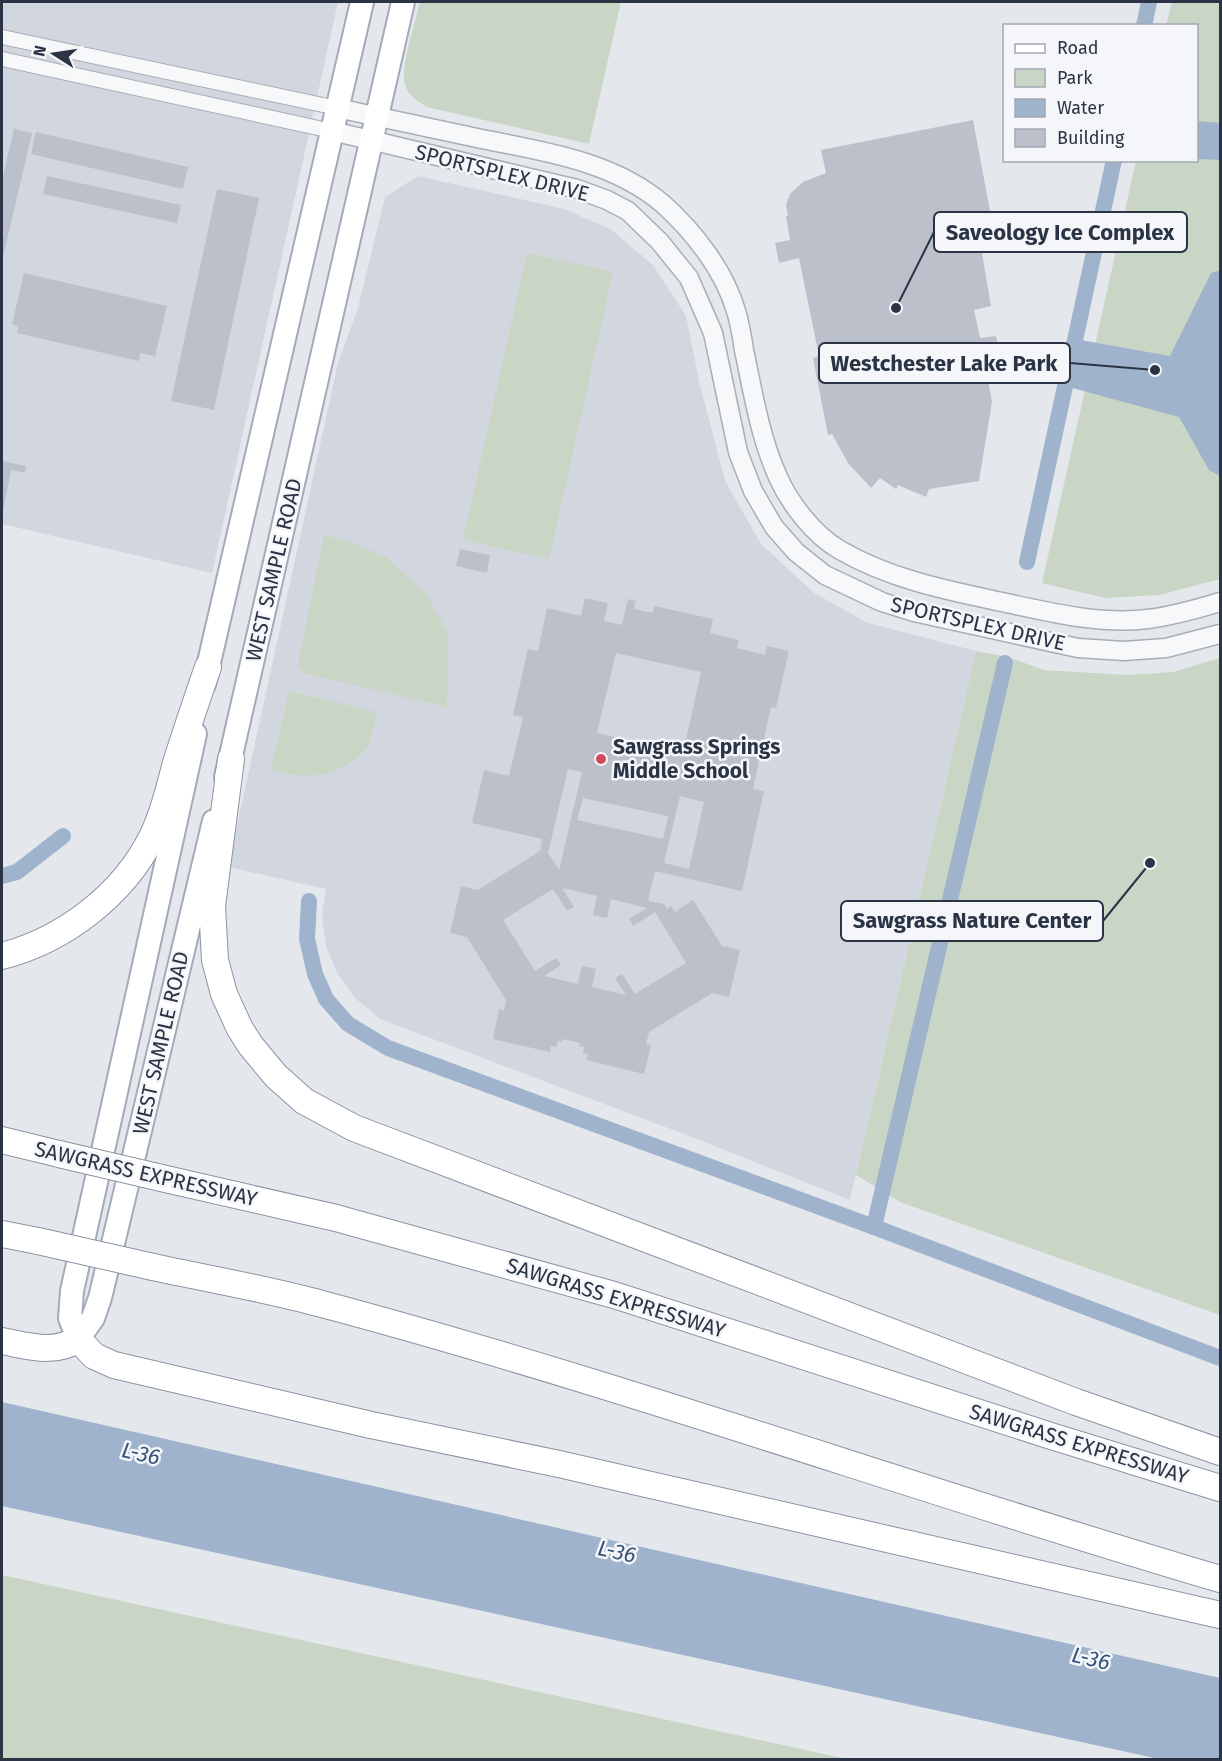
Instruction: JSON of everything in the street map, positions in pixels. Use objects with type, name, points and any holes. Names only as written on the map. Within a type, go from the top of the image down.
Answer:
[{"type":"highway","points":[[2,956],[46,939],[78,920],[119,884],[142,854],[166,803],[208,667]]},
{"type":"highway","points":[[231,759],[212,906],[212,942],[218,977],[232,1013],[250,1046],[276,1076],[304,1101],[339,1121],[365,1132],[1065,1398],[1221,1452]]},
{"type":"highway","name":"SAWGRASS EXPRESSWAY","points":[[2,1140],[336,1218],[614,1295],[1051,1436],[1221,1488]]},
{"type":"highway","points":[[2,1234],[319,1303],[581,1377],[1082,1539],[1221,1579]]},
{"type":"highway","points":[[2,1341],[43,1349],[67,1346],[78,1339],[100,1360],[126,1368],[360,1423],[570,1466],[1221,1615]]},
{"type":"main road","name":"WEST SAMPLE ROAD","points":[[78,1339],[70,1318],[72,1291],[189,765],[208,667],[362,2]]},
{"type":"main road","name":"WEST SAMPLE ROAD","points":[[78,1339],[93,1318],[100,1298],[210,837],[231,759],[403,2]]},
{"type":"street","points":[[2,37],[337,108]]},
{"type":"street","points":[[2,59],[332,131]]},
{"type":"street","name":"SPORTSPLEX DRIVE","points":[[337,108],[584,163],[612,173],[644,190],[663,205],[696,238],[719,272],[736,311],[760,424],[778,478],[803,515],[838,549],[892,575],[921,585],[1062,615],[1115,620],[1148,619],[1221,602]]},
{"type":"street","name":"SPORTSPLEX DRIVE","points":[[332,131],[577,189],[628,211],[660,242],[689,278],[713,333],[738,452],[753,492],[774,527],[796,552],[825,575],[882,602],[914,612],[1062,645],[1111,650],[1166,648],[1221,634]]},
{"type":"street","points":[[825,575],[838,549]]},
{"type":"street","points":[[1111,650],[1115,620]]},
{"type":"shaded area","points":[[2,2],[338,2],[212,573],[2,524]]},
{"type":"shaded area","name":"Sawgrass Springs Middle School","points":[[418,176],[564,209],[612,230],[653,265],[686,316],[700,385],[725,481],[761,544],[814,593],[868,623],[976,651],[850,1200],[697,1139],[380,1019],[355,998],[338,974],[326,947],[322,915],[326,889],[228,867],[338,363],[358,308],[385,197]]},
{"type":"green space","points":[[420,2],[621,2],[589,144],[427,107],[413,98],[408,92],[404,77],[409,44]]},
{"type":"green space","points":[[1172,2],[1220,2],[1220,579],[1159,595],[1105,598],[1042,583],[1136,162],[1198,162],[1198,24],[1166,24]]},
{"type":"green space","points":[[527,253],[613,272],[549,559],[463,540]]},
{"type":"green space","points":[[324,535],[349,541],[386,557],[426,594],[448,633],[447,707],[303,673],[298,665]]},
{"type":"green space","points":[[976,651],[1008,657],[1044,670],[1128,675],[1173,672],[1220,658],[1220,1315],[900,1202],[856,1175]]},
{"type":"green space","points":[[289,691],[377,712],[366,748],[357,758],[335,771],[297,775],[271,770]]},
{"type":"green space","points":[[2,1575],[847,1759],[2,1759]]},
{"type":"water","points":[[1198,121],[1220,123],[1220,160],[1198,159]]},
{"type":"water","points":[[1220,270],[1220,476],[1209,470],[1179,417],[1065,386],[1075,339],[1170,356],[1211,273]]},
{"type":"water","name":"L-36","points":[[2,1402],[1220,1678],[1220,1759],[1159,1759],[2,1506]]},
{"type":"building","points":[[973,120],[995,238],[980,241],[991,306],[974,310],[980,338],[996,336],[1001,361],[985,363],[992,402],[979,481],[929,489],[926,497],[898,485],[896,489],[880,478],[871,488],[848,463],[832,434],[828,435],[813,358],[819,356],[799,258],[779,263],[775,243],[790,240],[786,205],[790,194],[803,182],[826,173],[821,150]]},
{"type":"building","points":[[14,129],[32,133],[2,261],[2,181]]},
{"type":"building","points":[[36,132],[188,167],[183,189],[31,154]]},
{"type":"building","points":[[47,176],[181,205],[177,223],[43,194]]},
{"type":"building","points":[[217,189],[259,198],[214,410],[171,401]]},
{"type":"building","points":[[24,273],[167,306],[155,356],[140,353],[139,361],[17,333],[18,326],[12,324]]},
{"type":"building","points":[[2,461],[26,466],[25,473],[11,470],[3,511]]},
{"type":"building","points":[[460,549],[490,555],[487,573],[456,566]]},
{"type":"building","points":[[585,598],[608,603],[604,621],[622,625],[628,599],[636,601],[634,609],[653,613],[654,606],[713,619],[710,633],[739,640],[737,648],[765,655],[767,646],[789,651],[776,708],[771,707],[753,789],[764,791],[742,891],[655,871],[648,901],[664,904],[667,909],[671,906],[675,912],[693,900],[722,946],[740,950],[729,997],[712,993],[649,1032],[646,1044],[651,1045],[644,1074],[586,1060],[588,1054],[583,1053],[584,1047],[579,1046],[580,1043],[563,1039],[562,1042],[558,1041],[556,1047],[551,1046],[550,1052],[493,1039],[499,1009],[504,1011],[506,1000],[467,937],[450,933],[461,886],[478,890],[540,851],[542,839],[472,823],[484,770],[509,776],[523,717],[513,715],[528,649],[538,651],[547,608],[581,616]],"holes":[[[616,653],[701,672],[683,753],[597,733]],[[568,769],[582,772],[559,870],[548,853]],[[680,796],[704,802],[689,869],[664,863]],[[583,798],[668,816],[663,839],[577,820]],[[562,888],[597,896],[593,915],[607,918],[611,899],[647,908],[629,919],[633,926],[655,912],[686,963],[635,994],[622,974],[615,978],[626,995],[592,987],[596,969],[582,966],[578,984],[544,976],[561,965],[556,958],[535,971],[503,920],[553,889],[567,911],[574,907]]]},
{"type":"waterway","points":[[1144,24],[1149,2]]},
{"type":"waterway","points":[[1027,562],[1114,162]]},
{"type":"waterway","points":[[874,1227],[1005,663]]},
{"type":"waterway","points":[[2,876],[17,872],[63,836]]},
{"type":"waterway","points":[[309,901],[307,939],[315,974],[326,999],[348,1024],[388,1048],[874,1227],[1220,1358]]},
{"type":"place","name":"Saveology Ice Complex","points":[[896,308]]},
{"type":"place","name":"Westchester Lake Park","points":[[1155,370]]},
{"type":"place","name":"Sawgrass Springs Middle School","points":[[601,759]]},
{"type":"place","name":"Sawgrass Nature Center","points":[[1150,863]]}]
